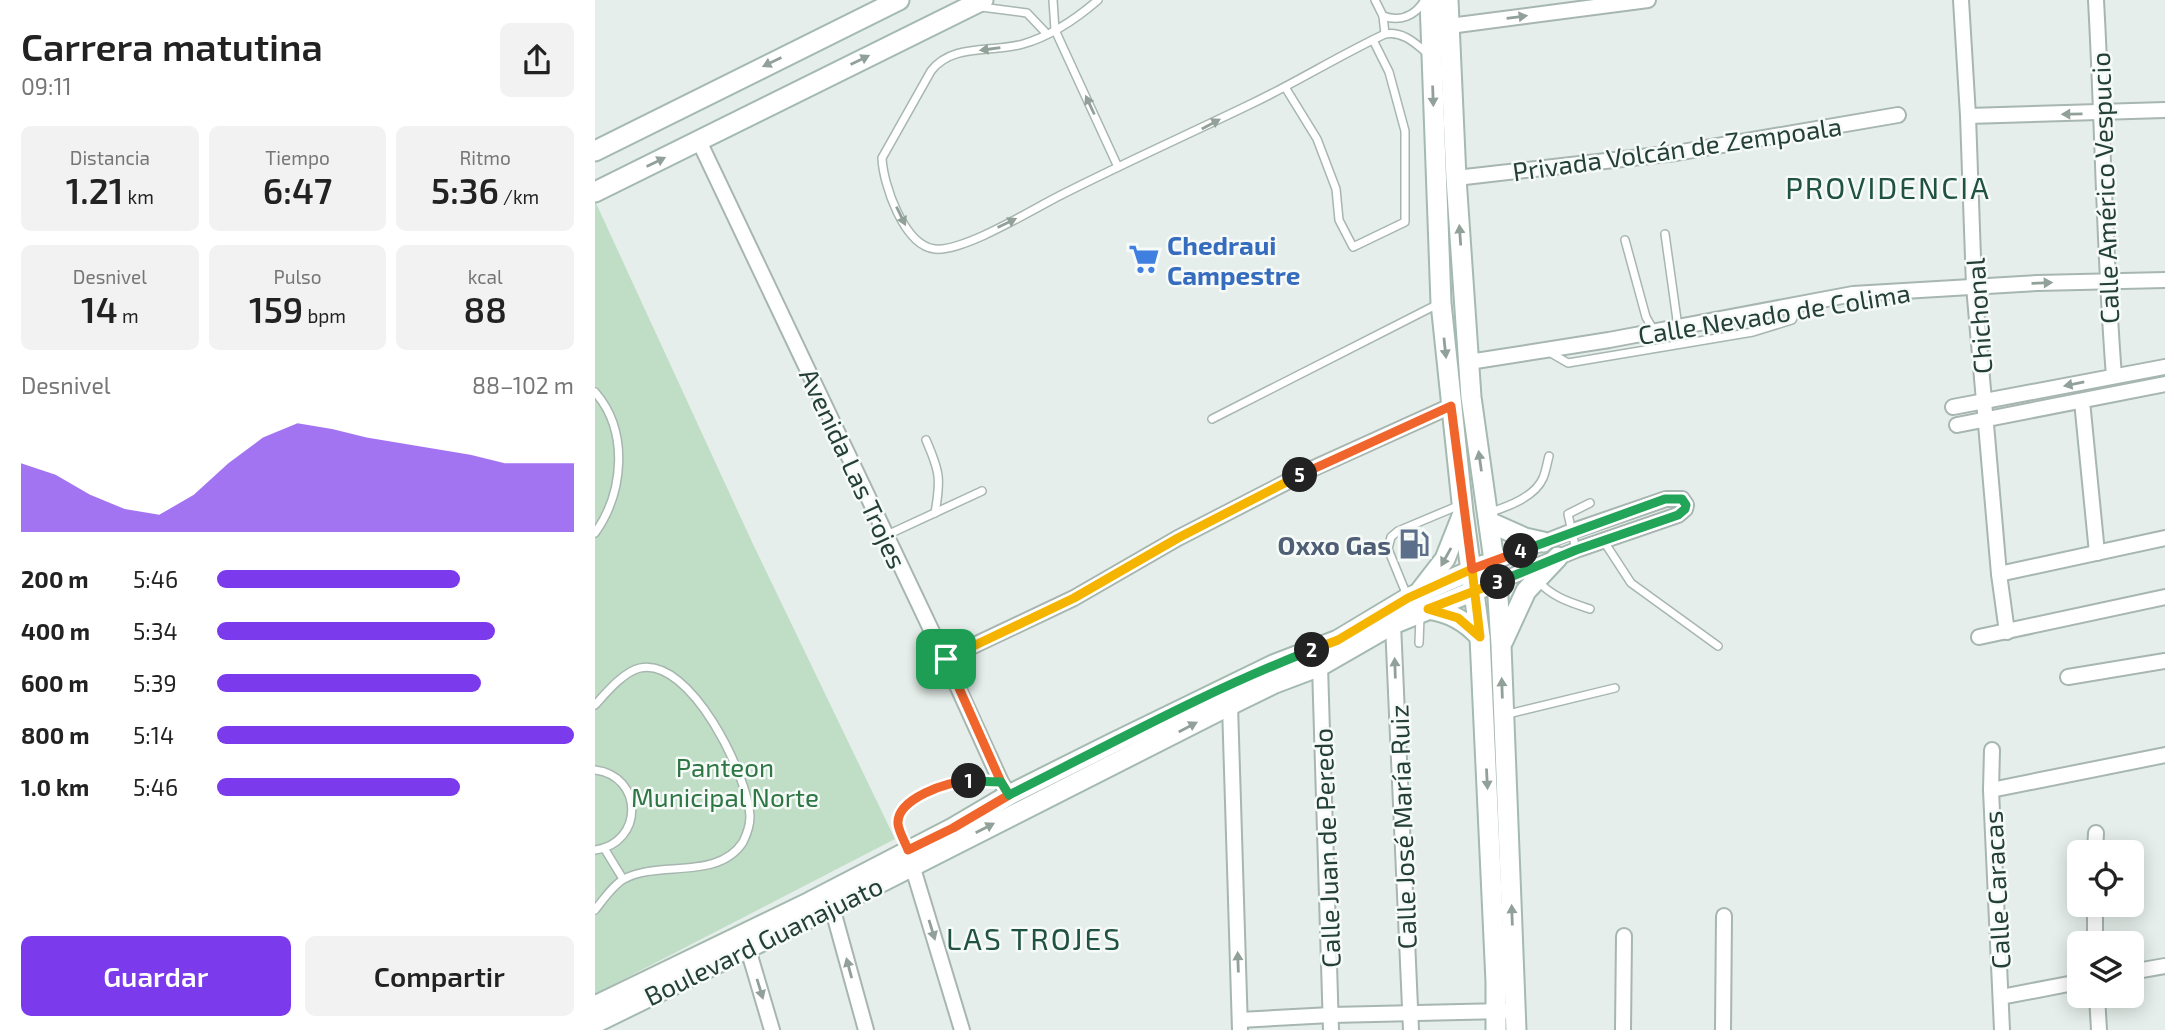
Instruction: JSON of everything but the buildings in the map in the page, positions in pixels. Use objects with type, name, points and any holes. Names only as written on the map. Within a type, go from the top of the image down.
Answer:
[{"type":"street","points":[[595,151],[899,0]]},
{"type":"street","points":[[1427,0],[1440,27],[1456,178],[1471,397],[1497,582],[1516,1030]]},
{"type":"street","points":[[1448,0],[1432,57],[1441,303],[1480,637],[1496,969],[1496,1021]]},
{"type":"street","points":[[1440,27],[1598,3],[1649,0]]},
{"type":"street","name":"Chichonal","points":[[1961,0],[1974,286],[1999,575],[2007,632]]},
{"type":"street","name":"Calle Américo Vespucio","points":[[2096,0],[2106,282],[2114,376]]},
{"type":"street","points":[[595,192],[977,3]]},
{"type":"street","points":[[1968,116],[2165,110]]},
{"type":"street","name":"Privada Volcán de Zempoala","points":[[1456,178],[1676,153],[1898,115]]},
{"type":"street","name":"Avenida Las Trojes","points":[[699,141],[1005,788]]},
{"type":"street","name":"Calle Nevado de Colima","points":[[1469,362],[1853,294],[1974,286],[2165,280]]},
{"type":"street","points":[[1953,407],[2165,367]]},
{"type":"street","points":[[1957,425],[2165,384]]},
{"type":"street","points":[[2081,401],[2097,553]]},
{"type":"street","points":[[946,659],[1074,598],[1178,538],[1314,468],[1451,406]]},
{"type":"street","points":[[1493,562],[1665,499],[1678,498],[1685,502],[1685,509],[1678,515],[1603,540],[1497,582]]},
{"type":"street","points":[[1463,508],[1445,559],[1418,604],[1458,618],[1480,637]]},
{"type":"street","points":[[1488,517],[1525,538],[1543,542]]},
{"type":"street","points":[[1999,575],[2165,538]]},
{"type":"street","points":[[1501,645],[1521,600],[1536,579],[1567,554]]},
{"type":"street","name":"Boulevard Guanajuato","points":[[595,1006],[1275,683],[1320,666],[1393,624],[1418,604],[1472,569],[1493,562]]},
{"type":"street","name":"Boulevard Guanajuato","points":[[595,1023],[832,907],[910,858],[1005,788],[1261,670],[1338,640],[1418,604],[1497,582]]},
{"type":"street","points":[[1979,637],[2165,597]]},
{"type":"street","name":"Calle José María Ruiz","points":[[1393,624],[1411,1030]]},
{"type":"street","points":[[2068,677],[2165,662]]},
{"type":"street","name":"Calle Juan de Peredo","points":[[1320,666],[1331,1023]]},
{"type":"street","points":[[1230,705],[1240,1025],[1331,1023],[1410,1014],[1496,1021],[1515,1010]]},
{"type":"street","name":"Calle Caracas","points":[[1992,750],[1991,790],[2002,1030]]},
{"type":"street","points":[[1991,790],[2165,755]]},
{"type":"street","points":[[2096,833],[2096,840]]},
{"type":"street","points":[[910,858],[962,1030]]},
{"type":"street","points":[[832,907],[866,1030]]},
{"type":"street","points":[[1723,1030],[1724,916]]},
{"type":"street","points":[[1623,1030],[1624,936]]},
{"type":"street","points":[[748,949],[772,1030]]},
{"type":"street","points":[[2144,970],[2165,966]]},
{"type":"street","points":[[2001,997],[2067,984]]},
{"type":"street","points":[[2098,1008],[2099,1030]]},
{"type":"lane","points":[[1051,32],[1053,0]]},
{"type":"lane","points":[[1098,0],[1080,16],[1022,44],[958,53],[938,62],[882,158],[883,170],[900,218],[915,240],[924,247],[954,247],[1173,143],[1385,34],[1404,36],[1432,57]]},
{"type":"lane","points":[[1375,0],[1383,16],[1385,34]]},
{"type":"lane","points":[[1383,16],[1394,20],[1402,19],[1416,11],[1427,0]]},
{"type":"lane","points":[[977,3],[1027,13],[1051,32],[1118,167]]},
{"type":"lane","points":[[1285,87],[1317,139],[1336,189],[1339,220],[1353,247],[1405,222],[1405,131],[1389,72],[1373,40]]},
{"type":"lane","points":[[1665,234],[1678,327]]},
{"type":"lane","points":[[1625,240],[1646,317],[1654,331]]},
{"type":"lane","points":[[1212,419],[1441,303]]},
{"type":"lane","points":[[1546,350],[1568,363],[1753,332],[1792,320],[1800,303]]},
{"type":"lane","points":[[595,392],[614,421],[619,460],[609,508],[595,533]]},
{"type":"lane","points":[[926,440],[939,469],[935,513]]},
{"type":"lane","points":[[1488,517],[1535,490],[1543,479],[1549,456]]},
{"type":"lane","points":[[886,535],[982,491]]},
{"type":"lane","points":[[1567,554],[1570,532],[1568,514],[1590,503]]},
{"type":"lane","points":[[1419,643],[1418,604],[1388,550],[1391,537],[1398,531],[1463,508]]},
{"type":"lane","points":[[1603,540],[1631,583],[1719,646]]},
{"type":"lane","points":[[1536,579],[1560,600],[1590,609]]},
{"type":"lane","points":[[595,705],[623,679],[641,668],[663,671],[675,678],[690,692],[723,739],[742,784],[750,817],[748,831],[741,844],[710,864],[623,879],[595,910]]},
{"type":"lane","points":[[1504,715],[1615,688]]},
{"type":"lane","points":[[595,770],[608,773],[623,784],[628,792],[631,819],[623,835],[599,849],[623,879]]},
{"type":"lane","points":[[910,858],[898,824],[901,810],[910,800],[954,782],[1005,788]]},
{"type":"green space","name":"Panteon Municipal Norte","points":[[595,201],[752,542],[895,839],[595,994]]},
{"type":"place","name":"Chedraui Campestre","points":[[1144,259]]},
{"type":"place","name":"Oxxo Gas","points":[[1414,544]]},
{"type":"district","name":"PROVIDENCIA","points":[[1888,187]]},
{"type":"district","name":"LAS TROJES","points":[[1034,938]]},
{"type":"route","points":[[946,659],[1009,795],[953,828],[908,850],[898,824],[901,810],[910,800],[965,780],[1001,782],[1009,795],[1273,665],[1338,640],[1408,598],[1472,569],[1475,589],[1480,637],[1458,618],[1428,609],[1475,589],[1576,550],[1678,515],[1686,505],[1682,499],[1665,499],[1472,569],[1451,406],[1314,468],[1178,538],[1074,598],[946,659]]}]
